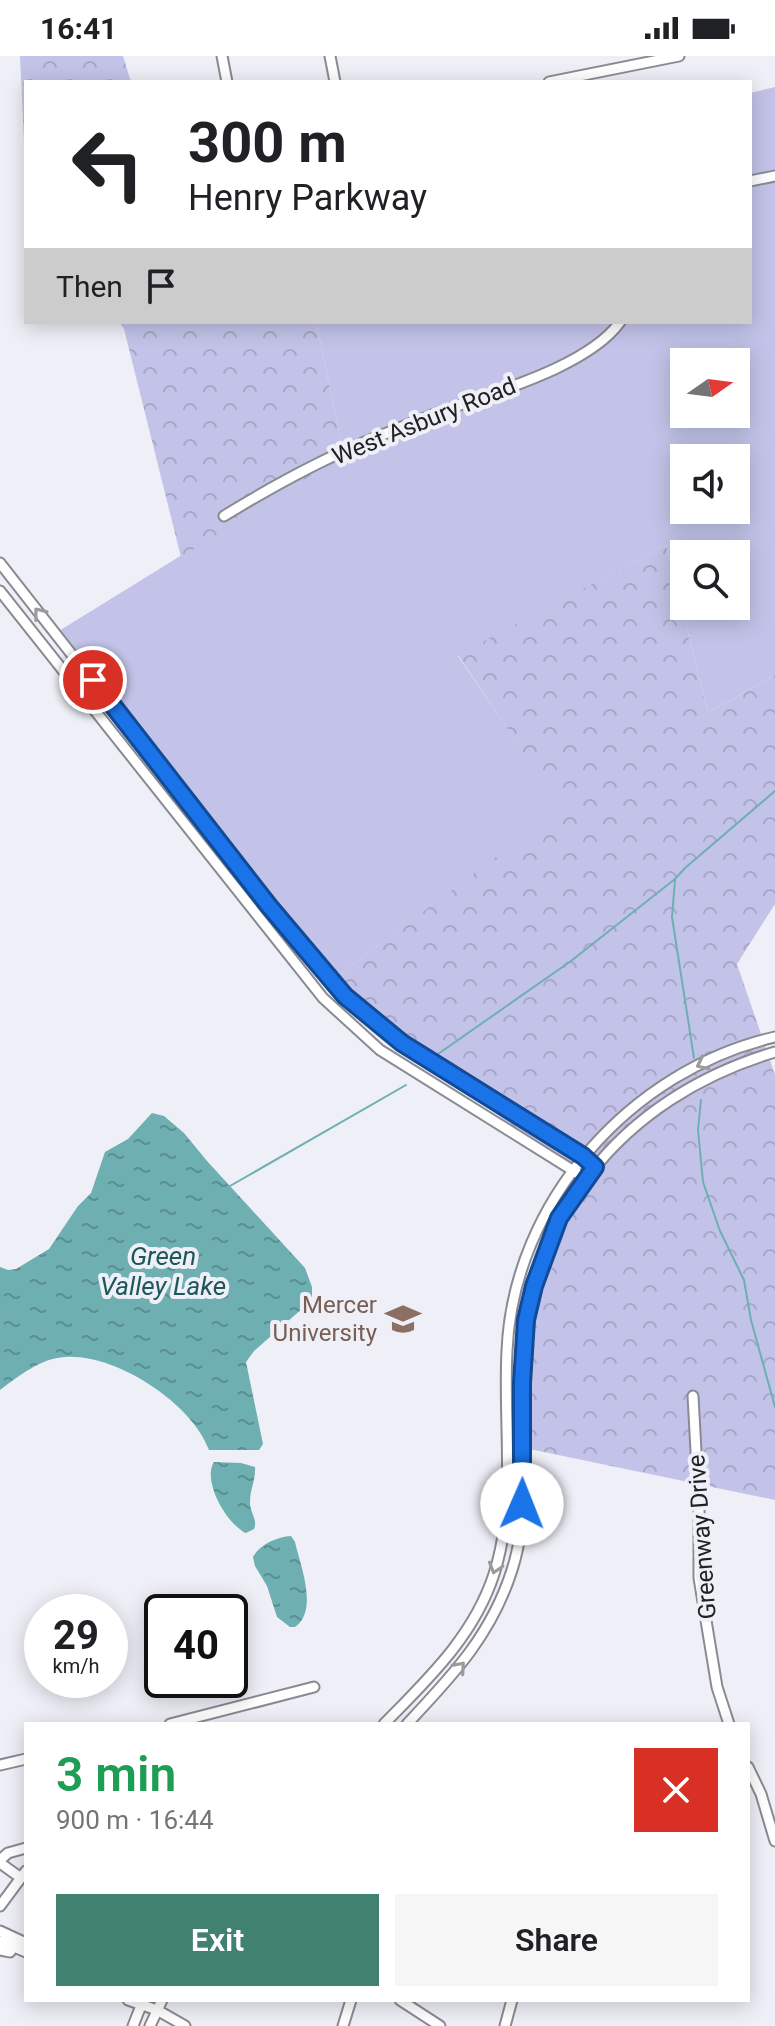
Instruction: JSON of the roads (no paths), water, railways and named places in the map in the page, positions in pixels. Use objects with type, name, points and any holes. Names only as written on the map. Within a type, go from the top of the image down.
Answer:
[{"type":"street","points":[[222,56],[227,80]]},
{"type":"street","points":[[330,56],[335,80]]},
{"type":"street","points":[[559,80],[679,56]]},
{"type":"street","points":[[752,181],[775,176]]},
{"type":"street","name":"West Asbury Road","points":[[224,516],[334,456],[439,412],[529,380],[562,364],[603,340],[618,324]]},
{"type":"street","points":[[0,563],[269,906],[345,996],[397,1040],[583,1156],[595,1167]]},
{"type":"street","points":[[0,591],[323,998],[380,1050],[585,1178]]},
{"type":"street","points":[[386,1722],[461,1640],[484,1600],[493,1576],[506,1521],[507,1349],[511,1315],[524,1261],[536,1233],[583,1156],[624,1115],[669,1081],[733,1050],[775,1037]]},
{"type":"street","points":[[409,1722],[476,1646],[494,1614],[513,1568],[522,1526],[522,1383],[526,1320],[534,1286],[559,1218],[585,1178],[645,1118],[691,1086],[775,1052]]},
{"type":"street","name":"Greenway Drive","points":[[693,1396],[699,1578],[717,1687],[728,1722]]},
{"type":"street","points":[[183,1722],[314,1687]]},
{"type":"street","points":[[0,1765],[24,1759]]},
{"type":"street","points":[[750,1771],[761,1794],[775,1841]]},
{"type":"street","points":[[0,1906],[23,1875],[0,1861],[8,1853],[24,1849]]},
{"type":"street","points":[[0,1931],[19,1940]]},
{"type":"street","points":[[0,1941],[19,1940]]},
{"type":"street","points":[[0,1950],[10,1952],[19,1940]]},
{"type":"street","points":[[133,2026],[144,2002],[160,2005],[185,2026]]},
{"type":"street","points":[[343,2026],[350,2002]]},
{"type":"street","points":[[403,2002],[440,2026]]},
{"type":"street","points":[[505,2026],[511,2002]]},
{"type":"street","points":[[150,2026],[160,2005]]},
{"type":"water","name":"Green Valley Lake","points":[[152,1113],[164,1116],[184,1133],[305,1268],[312,1287],[312,1300],[254,1351],[246,1362],[263,1444],[259,1450],[209,1450],[186,1415],[149,1384],[106,1363],[85,1358],[65,1357],[47,1361],[0,1390],[0,1267],[16,1269],[49,1249],[78,1206],[91,1193],[105,1152],[128,1139]]},
{"type":"water","points":[[214,1462],[255,1467],[250,1502],[254,1529],[246,1533],[238,1528],[218,1501],[211,1479]]},
{"type":"water","points":[[291,1536],[304,1575],[307,1599],[306,1610],[295,1627],[290,1627],[277,1617],[253,1557],[269,1542]]},
{"type":"waterway","points":[[438,1054],[571,961],[675,879],[775,791]]},
{"type":"waterway","points":[[675,880],[672,917],[694,1058]]},
{"type":"waterway","points":[[230,1186],[406,1085]]},
{"type":"waterway","points":[[701,1100],[698,1130],[703,1182],[720,1231],[744,1280],[751,1320],[775,1407]]},
{"type":"place","name":"Mercer University","points":[[403,1319]]}]
